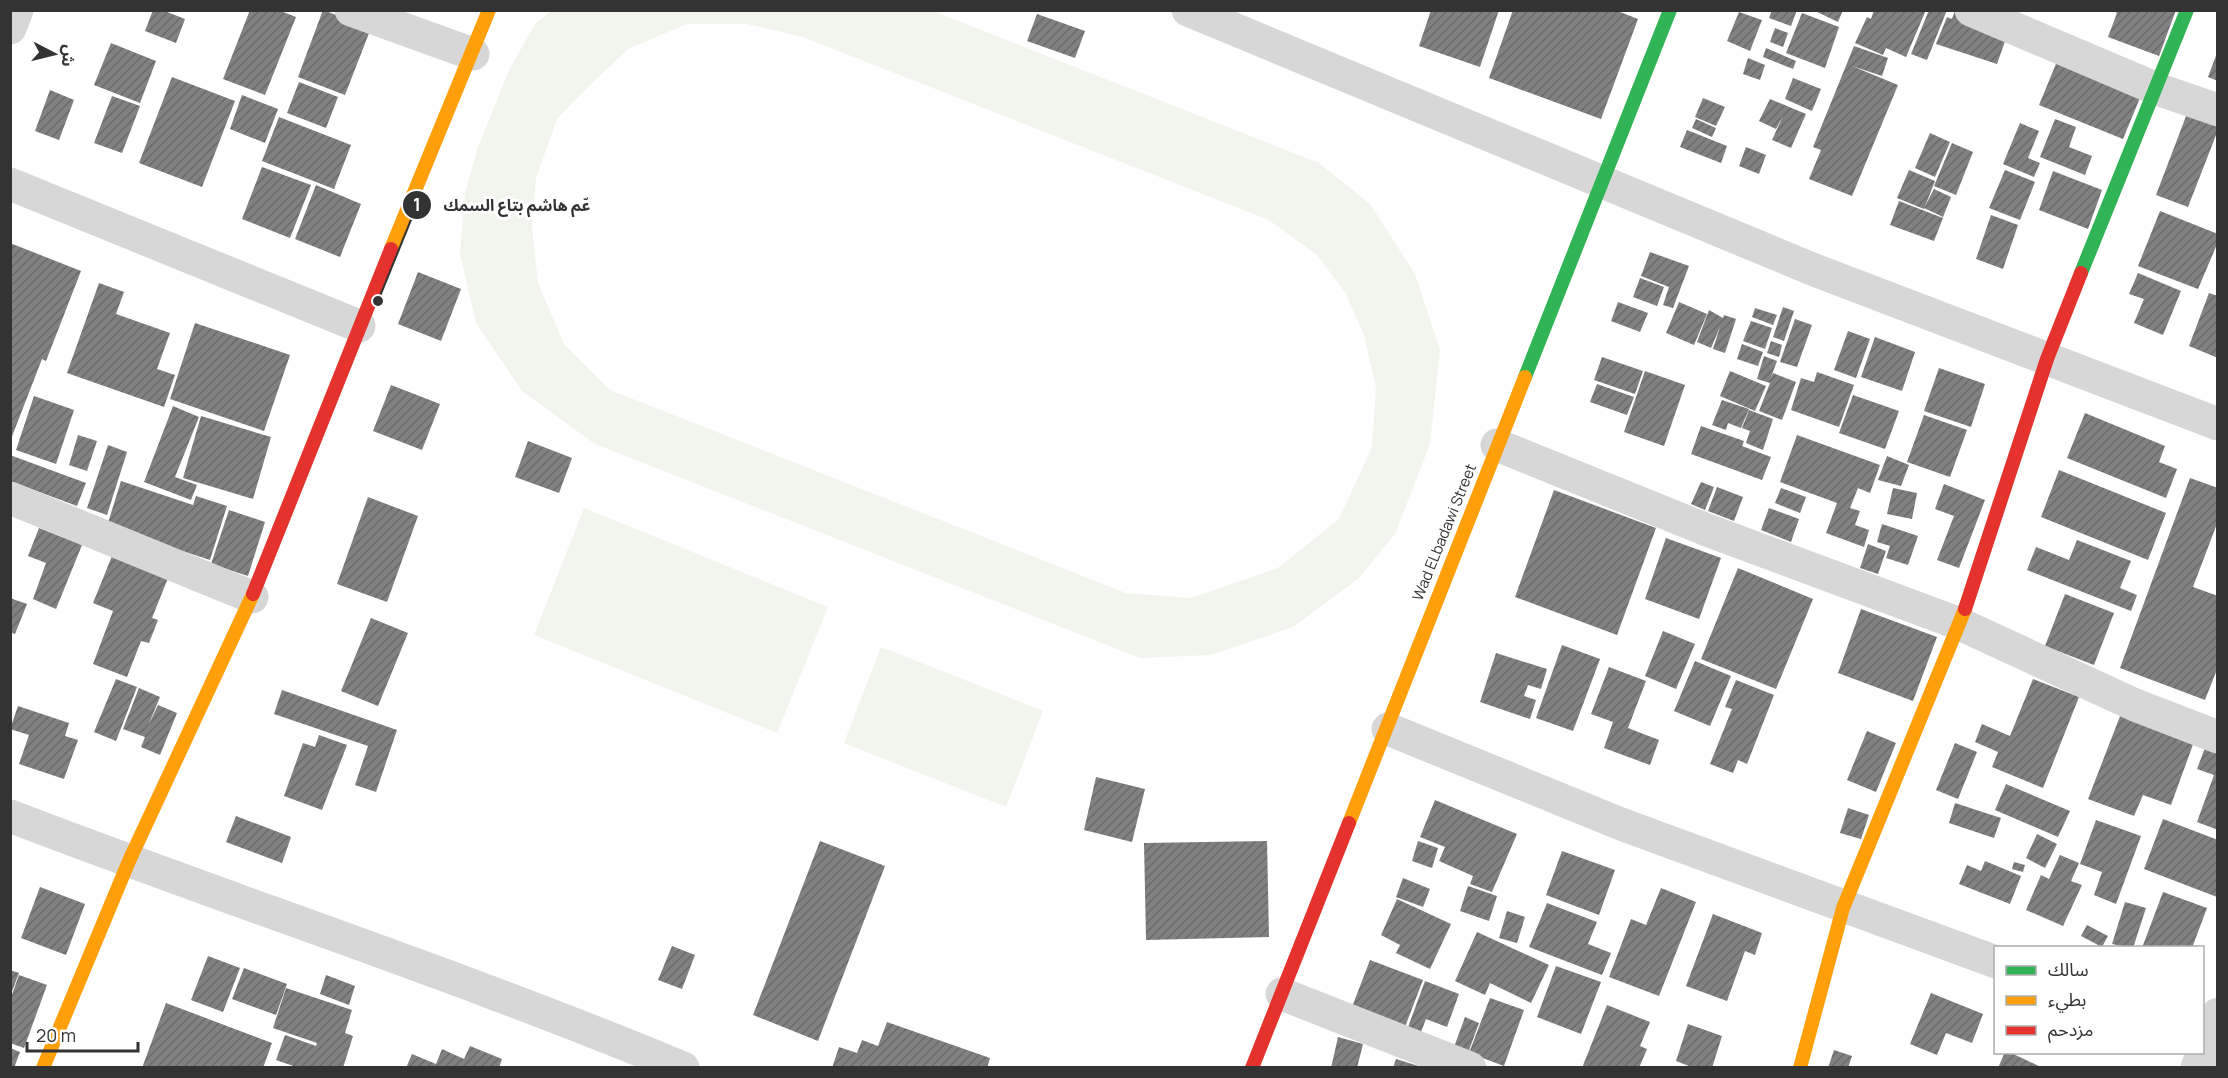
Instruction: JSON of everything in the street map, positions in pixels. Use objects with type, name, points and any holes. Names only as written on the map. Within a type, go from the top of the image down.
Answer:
[{"type":"street","points":[[10,27],[17,10]]},
{"type":"street","points":[[351,10],[473,54]]},
{"type":"street","points":[[43,1068],[129,861],[252,597],[359,326],[473,54],[489,10]]},
{"type":"street","points":[[1188,10],[1235,19],[1604,182],[1812,269],[2217,424]]},
{"type":"street","name":"Wad ELbadawi Street","points":[[1252,1068],[1388,729],[1426,624],[1604,182],[1670,10]]},
{"type":"street","points":[[1971,10],[2157,89],[2217,110]]},
{"type":"street","points":[[1800,1068],[1843,908],[1960,624],[2047,359],[2187,10]]},
{"type":"street","points":[[10,184],[359,326]]},
{"type":"street","points":[[1497,445],[1707,530],[1960,624],[2135,705],[2217,737]]},
{"type":"street","points":[[10,498],[252,597]]},
{"type":"street","points":[[1388,729],[1622,824],[1843,908],[1994,962]]},
{"type":"street","points":[[10,816],[129,861],[409,960],[683,1068]]},
{"type":"street","points":[[1282,994],[1470,1068]]},
{"type":"shaded area","points":[[552,10],[933,11],[1319,163],[1370,204],[1415,274],[1440,350],[1430,444],[1395,534],[1358,579],[1293,627],[1211,655],[1140,658],[595,444],[522,391],[476,323],[460,254],[465,193],[478,147],[510,68],[536,23]],"holes":[[[687,24],[747,24],[803,37],[1269,220],[1317,255],[1345,292],[1364,335],[1376,388],[1372,447],[1339,519],[1278,568],[1191,598],[1126,593],[610,390],[564,344],[538,283],[532,228],[536,178],[557,119],[628,49]]]},
{"type":"shaded area","points":[[584,508],[828,607],[777,733],[534,635]]},
{"type":"shaded area","points":[[881,647],[1043,711],[1006,807],[844,743]]},
{"type":"building","points":[[153,10],[162,10],[185,19],[176,43],[145,31]]},
{"type":"building","points":[[250,10],[278,10],[296,17],[265,95],[223,79]]},
{"type":"building","points":[[323,10],[371,28],[345,95],[298,77]]},
{"type":"building","points":[[1431,10],[1499,10],[1480,67],[1419,46]]},
{"type":"building","points":[[1513,10],[1615,10],[1638,19],[1601,119],[1489,78]]},
{"type":"building","points":[[1772,10],[1797,10],[1791,26],[1769,18]]},
{"type":"building","points":[[1813,10],[1843,10],[1838,22]]},
{"type":"building","points":[[1874,10],[1926,10],[1906,57],[1886,48],[1883,55],[1855,43],[1867,17],[1871,19]]},
{"type":"building","points":[[1929,10],[1947,10],[1927,60],[1911,54]]},
{"type":"building","points":[[1955,10],[2009,30],[1997,64],[1936,44],[1947,17],[1952,19]]},
{"type":"building","points":[[2111,10],[2176,10],[2159,56],[2108,37],[2117,13]]},
{"type":"building","points":[[1739,12],[1762,20],[1750,51],[1727,41]]},
{"type":"building","points":[[1802,13],[1839,27],[1825,68],[1786,53]]},
{"type":"building","points":[[1037,14],[1085,31],[1075,58],[1027,41]]},
{"type":"building","points":[[1775,28],[1788,33],[1783,47],[1770,42]]},
{"type":"building","points":[[111,43],[156,61],[140,103],[94,85]]},
{"type":"building","points":[[1854,46],[1888,58],[1882,76],[1852,66],[1898,85],[1852,196],[1809,179],[1821,150],[1813,147]]},
{"type":"building","points":[[1766,48],[1796,61],[1793,69],[1763,57]]},
{"type":"building","points":[[2218,53],[2218,81],[2208,77]]},
{"type":"building","points":[[1748,58],[1765,65],[1760,80],[1743,74]]},
{"type":"building","points":[[2058,59],[2142,93],[2123,139],[2039,105]]},
{"type":"building","points":[[172,77],[235,101],[202,187],[139,163]]},
{"type":"building","points":[[1793,78],[1821,89],[1812,111],[1785,99]]},
{"type":"building","points":[[299,82],[338,97],[326,128],[287,113]]},
{"type":"building","points":[[50,90],[74,100],[59,140],[35,131]]},
{"type":"building","points":[[242,95],[278,109],[265,143],[230,129]]},
{"type":"building","points":[[112,96],[140,106],[122,153],[94,143]]},
{"type":"building","points":[[1703,98],[1725,107],[1716,126],[1695,117]]},
{"type":"building","points":[[1770,99],[1806,114],[1791,148],[1772,140],[1783,116],[1776,129],[1759,121]]},
{"type":"building","points":[[2188,111],[2218,122],[2218,130],[2188,207],[2156,195]]},
{"type":"building","points":[[279,117],[351,145],[334,189],[262,161]]},
{"type":"building","points":[[1696,119],[1716,128],[1712,137],[1692,128]]},
{"type":"building","points":[[2055,119],[2076,127],[2069,147],[2092,156],[2085,175],[2040,157]]},
{"type":"building","points":[[2020,123],[2039,131],[2028,158],[2040,163],[2034,177],[2003,164]]},
{"type":"building","points":[[1687,130],[1727,146],[1721,163],[1680,147]]},
{"type":"building","points":[[1930,133],[1950,142],[1935,177],[1915,168]]},
{"type":"building","points":[[1952,143],[1973,152],[1956,195],[1934,186]]},
{"type":"building","points":[[1746,147],[1766,155],[1759,174],[1739,166]]},
{"type":"building","points":[[262,167],[311,185],[290,238],[242,219]]},
{"type":"building","points":[[1909,170],[1935,181],[1924,209],[1897,198]]},
{"type":"building","points":[[2005,170],[2035,182],[2020,220],[1989,208]]},
{"type":"building","points":[[2053,171],[2102,190],[2088,229],[2039,210]]},
{"type":"building","points":[[316,185],[361,204],[340,257],[295,239]]},
{"type":"building","points":[[1934,189],[1951,197],[1943,217],[1924,208]]},
{"type":"building","points":[[1899,201],[1943,218],[1934,241],[1890,225]]},
{"type":"building","points":[[2160,211],[2218,234],[2218,242],[2198,289],[2138,266]]},
{"type":"building","points":[[1991,215],[2018,225],[2003,269],[1976,259]]},
{"type":"building","points":[[10,243],[81,271],[46,361],[42,359],[11,439]]},
{"type":"building","points":[[1650,252],[1689,266],[1673,308],[1663,305],[1669,287],[1641,276]]},
{"type":"building","points":[[418,272],[461,289],[441,341],[398,324]]},
{"type":"building","points":[[2138,273],[2181,291],[2163,335],[2134,323],[2144,299],[2129,294]]},
{"type":"building","points":[[1640,278],[1664,287],[1657,306],[1633,297]]},
{"type":"building","points":[[99,283],[124,292],[116,314],[170,333],[157,369],[175,375],[164,407],[67,373]]},
{"type":"building","points":[[2209,293],[2218,296],[2218,358],[2189,346]]},
{"type":"building","points":[[1618,302],[1648,313],[1640,332],[1611,321]]},
{"type":"building","points":[[1679,302],[1707,314],[1694,345],[1666,333]]},
{"type":"building","points":[[1783,307],[1794,311],[1784,341],[1773,337]]},
{"type":"building","points":[[1755,308],[1777,315],[1773,325],[1752,317]]},
{"type":"building","points":[[1709,310],[1723,318],[1724,315],[1736,319],[1725,353],[1713,349],[1720,327],[1711,348],[1697,342]]},
{"type":"building","points":[[1795,319],[1812,325],[1797,367],[1780,362]]},
{"type":"building","points":[[1751,321],[1772,328],[1765,349],[1743,341]]},
{"type":"building","points":[[195,323],[290,355],[264,431],[170,399]]},
{"type":"building","points":[[1848,331],[1870,339],[1856,378],[1834,370]]},
{"type":"building","points":[[1875,337],[1915,352],[1902,391],[1861,377]]},
{"type":"building","points":[[1771,341],[1782,345],[1779,357],[1767,353]]},
{"type":"building","points":[[1742,344],[1763,352],[1758,366],[1737,359]]},
{"type":"building","points":[[1764,356],[1777,361],[1770,380],[1773,373],[1796,382],[1782,420],[1759,411],[1770,383],[1757,379]]},
{"type":"building","points":[[1602,357],[1643,371],[1635,394],[1594,380]]},
{"type":"building","points":[[1939,368],[1985,384],[1971,427],[1924,411]]},
{"type":"building","points":[[1645,371],[1685,385],[1664,446],[1624,432]]},
{"type":"building","points":[[1730,371],[1766,386],[1755,411],[1720,396]]},
{"type":"building","points":[[1817,372],[1854,385],[1839,427],[1791,410],[1801,378],[1814,382]]},
{"type":"building","points":[[1597,384],[1634,397],[1627,415],[1590,402]]},
{"type":"building","points":[[391,385],[440,404],[422,450],[373,431]]},
{"type":"building","points":[[1853,395],[1899,411],[1885,449],[1839,433]]},
{"type":"building","points":[[34,396],[74,410],[56,464],[16,450]]},
{"type":"building","points":[[1722,400],[1749,409],[1741,428],[1728,423],[1726,430],[1712,425]]},
{"type":"building","points":[[173,406],[199,417],[175,477],[197,485],[191,500],[144,482]]},
{"type":"building","points":[[1749,410],[1773,419],[1763,450],[1746,443],[1750,431],[1742,428]]},
{"type":"building","points":[[2085,413],[2165,446],[2159,462],[2177,469],[2166,498],[2067,458]]},
{"type":"building","points":[[1924,415],[1967,430],[1950,477],[1907,462]]},
{"type":"building","points":[[201,416],[271,437],[253,499],[183,478]]},
{"type":"building","points":[[1701,426],[1744,441],[1742,446],[1771,457],[1762,480],[1691,454]]},
{"type":"building","points":[[78,435],[97,441],[87,471],[69,465]]},
{"type":"building","points":[[1797,435],[1880,465],[1870,493],[1858,488],[1850,508],[1860,511],[1855,525],[1869,530],[1864,547],[1826,533],[1837,503],[1780,482]]},
{"type":"building","points":[[528,441],[572,458],[559,493],[515,477]]},
{"type":"building","points":[[108,445],[127,452],[107,515],[87,508]]},
{"type":"building","points":[[10,455],[86,483],[77,506],[10,481]]},
{"type":"building","points":[[1887,456],[1909,465],[1901,486],[1878,480]]},
{"type":"building","points":[[2059,470],[2166,513],[2148,560],[2041,517]]},
{"type":"building","points":[[2190,478],[2218,488],[2218,521],[2193,587],[2218,596],[2218,667],[2205,700],[2120,668]]},
{"type":"building","points":[[121,481],[193,505],[196,496],[227,506],[210,560],[107,526]]},
{"type":"building","points":[[1701,482],[1714,487],[1705,510],[1691,504]]},
{"type":"building","points":[[1944,484],[1985,500],[1959,568],[1937,560],[1954,516],[1935,509]]},
{"type":"building","points":[[1717,487],[1743,497],[1734,521],[1708,511]]},
{"type":"building","points":[[1781,488],[1806,497],[1800,513],[1775,503]]},
{"type":"building","points":[[1893,488],[1917,493],[1912,519],[1887,514]]},
{"type":"building","points":[[1554,490],[1656,528],[1617,635],[1515,597]]},
{"type":"building","points":[[368,497],[418,516],[387,602],[337,584]]},
{"type":"building","points":[[1769,508],[1799,519],[1791,542],[1761,530]]},
{"type":"building","points":[[229,510],[265,522],[248,576],[211,564]]},
{"type":"building","points":[[1882,524],[1918,536],[1908,565],[1886,558],[1890,546],[1877,542]]},
{"type":"building","points":[[39,528],[82,545],[56,609],[33,599],[46,563],[28,556]]},
{"type":"building","points":[[1666,538],[1721,558],[1699,619],[1645,599]]},
{"type":"building","points":[[2077,540],[2131,561],[2120,588],[2137,595],[2131,611],[2027,570],[2036,547],[2069,560]]},
{"type":"building","points":[[1868,544],[1886,551],[1878,574],[1860,568]]},
{"type":"building","points":[[112,556],[168,578],[152,618],[158,620],[149,643],[141,641],[127,677],[93,664],[113,611],[93,603]]},
{"type":"building","points":[[1738,568],[1813,599],[1776,689],[1701,659]]},
{"type":"building","points":[[2065,594],[2114,613],[2094,665],[2045,646]]},
{"type":"building","points":[[10,598],[27,604],[15,634],[10,632]]},
{"type":"building","points":[[1861,609],[1937,637],[1913,701],[1838,673]]},
{"type":"building","points":[[371,618],[408,633],[378,706],[341,691]]},
{"type":"building","points":[[1663,631],[1695,644],[1676,689],[1645,676]]},
{"type":"building","points":[[1562,645],[1600,659],[1573,731],[1536,718]]},
{"type":"building","points":[[1496,653],[1547,669],[1541,689],[1528,685],[1524,696],[1536,700],[1530,719],[1480,702]]},
{"type":"building","points":[[1695,661],[1731,676],[1710,726],[1674,711]]},
{"type":"building","points":[[1609,667],[1646,681],[1628,728],[1659,740],[1650,765],[1604,748],[1613,722],[1591,714]]},
{"type":"building","points":[[116,679],[137,687],[116,741],[94,732]]},
{"type":"building","points":[[2033,679],[2079,697],[2043,788],[1992,767],[1998,752],[1975,742],[1982,724],[2010,736]]},
{"type":"building","points":[[1736,680],[1774,695],[1747,764],[1738,760],[1733,773],[1710,764],[1732,709],[1725,707]]},
{"type":"building","points":[[139,688],[160,697],[148,726],[158,705],[177,713],[160,755],[141,747],[145,737],[123,729]]},
{"type":"building","points":[[282,690],[397,730],[376,792],[355,785],[368,746],[274,714]]},
{"type":"building","points":[[18,706],[69,723],[65,736],[78,740],[64,779],[19,764],[29,735],[10,729]]},
{"type":"building","points":[[2122,711],[2195,739],[2171,805],[2143,795],[2134,816],[2088,799]]},
{"type":"building","points":[[1867,731],[1896,743],[1876,792],[1847,780]]},
{"type":"building","points":[[319,735],[347,745],[322,810],[284,796],[303,743],[315,747]]},
{"type":"building","points":[[1955,743],[1977,752],[1958,799],[1936,790]]},
{"type":"building","points":[[2206,745],[2218,750],[2218,830],[2197,822],[2214,775],[2197,769]]},
{"type":"building","points":[[1096,777],[1145,789],[1132,842],[1084,830]]},
{"type":"building","points":[[2006,784],[2070,811],[2058,837],[1995,810]]},
{"type":"building","points":[[1435,800],[1517,834],[1492,892],[1470,884],[1473,876],[1439,861],[1445,847],[1420,837]]},
{"type":"building","points":[[1955,803],[2001,818],[1994,838],[1949,823]]},
{"type":"building","points":[[1848,808],[1869,815],[1861,839],[1840,833]]},
{"type":"building","points":[[236,816],[291,837],[282,863],[226,842]]},
{"type":"building","points":[[2163,819],[2218,840],[2217,897],[2144,869]]},
{"type":"building","points":[[2096,820],[2141,836],[2116,904],[2094,895],[2102,872],[2080,864]]},
{"type":"building","points":[[2037,834],[2057,844],[2045,868],[2026,858]]},
{"type":"building","points":[[820,841],[885,866],[818,1041],[753,1015]]},
{"type":"building","points":[[1267,841],[1269,937],[1146,940],[1144,843]]},
{"type":"building","points":[[1418,841],[1438,848],[1432,868],[1412,861]]},
{"type":"building","points":[[1562,851],[1615,870],[1599,915],[1546,895]]},
{"type":"building","points":[[2060,855],[2079,863],[2071,881],[2082,885],[2063,926],[2026,910],[2041,875],[2049,879]]},
{"type":"building","points":[[1985,861],[2021,876],[2010,904],[1959,884],[1967,865],[1981,871]]},
{"type":"building","points":[[2014,862],[2025,865],[2023,872],[2012,869]]},
{"type":"building","points":[[1403,878],[1430,889],[1423,907],[1396,897]]},
{"type":"building","points":[[1468,886],[1497,896],[1489,921],[1460,911]]},
{"type":"building","points":[[40,887],[85,904],[66,955],[21,938]]},
{"type":"building","points":[[1661,888],[1696,902],[1659,996],[1609,977],[1631,919],[1646,925]]},
{"type":"building","points":[[2163,892],[2207,908],[2193,946],[2143,946]]},
{"type":"building","points":[[1397,899],[1451,924],[1430,969],[1396,953],[1400,945],[1381,935]]},
{"type":"building","points":[[2125,902],[2146,908],[2134,946],[2112,944]]},
{"type":"building","points":[[1547,903],[1597,922],[1588,944],[1611,953],[1602,975],[1529,947]]},
{"type":"building","points":[[1507,911],[1525,917],[1517,943],[1499,938]]},
{"type":"building","points":[[1713,914],[1762,933],[1755,955],[1745,951],[1727,1001],[1686,986]]},
{"type":"building","points":[[2087,925],[2108,936],[2103,946],[2100,946],[2081,936]]},
{"type":"building","points":[[1477,932],[1549,965],[1531,1003],[1490,983],[1485,995],[1455,981]]},
{"type":"building","points":[[672,946],[695,955],[682,989],[658,980]]},
{"type":"building","points":[[208,956],[240,968],[223,1012],[191,1000]]},
{"type":"building","points":[[1370,960],[1423,980],[1405,1027],[1352,1007]]},
{"type":"building","points":[[1556,966],[1601,982],[1581,1034],[1537,1017]]},
{"type":"building","points":[[244,968],[287,984],[276,1015],[232,999]]},
{"type":"building","points":[[10,970],[19,973],[11,994],[10,994]]},
{"type":"building","points":[[19,975],[47,985],[24,1048],[10,1043],[10,1000]]},
{"type":"building","points":[[326,975],[355,986],[349,1005],[320,994]]},
{"type":"building","points":[[1425,981],[1459,994],[1447,1027],[1426,1019],[1421,1032],[1408,1027]]},
{"type":"building","points":[[286,988],[352,1010],[345,1033],[353,1036],[343,1068],[299,1068],[276,1060],[285,1035],[316,1046],[317,1043],[273,1028]]},
{"type":"building","points":[[1931,993],[1983,1014],[1972,1043],[1946,1033],[1937,1055],[1910,1044]]},
{"type":"building","points":[[1490,998],[1524,1010],[1504,1066],[1469,1053]]},
{"type":"building","points":[[166,1003],[272,1043],[263,1068],[142,1068]]},
{"type":"building","points":[[1607,1005],[1650,1022],[1640,1046],[1647,1049],[1639,1068],[1582,1068]]},
{"type":"building","points":[[1465,1017],[1479,1023],[1468,1053],[1454,1047]]},
{"type":"building","points":[[887,1022],[990,1058],[987,1068],[832,1068],[839,1047],[857,1053],[862,1040],[878,1046]]},
{"type":"building","points":[[1688,1024],[1722,1036],[1712,1068],[1694,1068],[1676,1061]]},
{"type":"building","points":[[1338,1037],[1363,1044],[1357,1068],[1331,1068]]},
{"type":"building","points":[[470,1046],[502,1059],[499,1068],[406,1068],[412,1054],[436,1064],[442,1049],[464,1059]]},
{"type":"building","points":[[10,1048],[20,1052],[14,1068],[10,1068]]},
{"type":"building","points":[[1834,1050],[1852,1056],[1848,1068],[1828,1068]]},
{"type":"building","points":[[2004,1054],[2013,1054],[2043,1068],[1998,1068]]},
{"type":"building","points":[[1396,1059],[1422,1067],[1422,1068],[1393,1068]]},
{"type":"traffic: fast","points":[[1525,377],[1670,10]]},
{"type":"traffic: fast","points":[[2081,273],[2187,10]]},
{"type":"traffic: slow","points":[[391,249],[489,10]]},
{"type":"traffic: slow","points":[[1349,823],[1525,377]]},
{"type":"traffic: slow","points":[[43,1068],[129,861],[253,594]]},
{"type":"traffic: slow","points":[[1800,1068],[1843,908],[1965,609]]},
{"type":"traffic: jam","points":[[253,594],[391,249]]},
{"type":"traffic: jam","points":[[1965,609],[2047,359],[2081,273]]},
{"type":"traffic: jam","points":[[1252,1068],[1349,823]]},
{"type":"place","name":"عّم هاشم بتاع السمك","points":[[378,301]]}]
